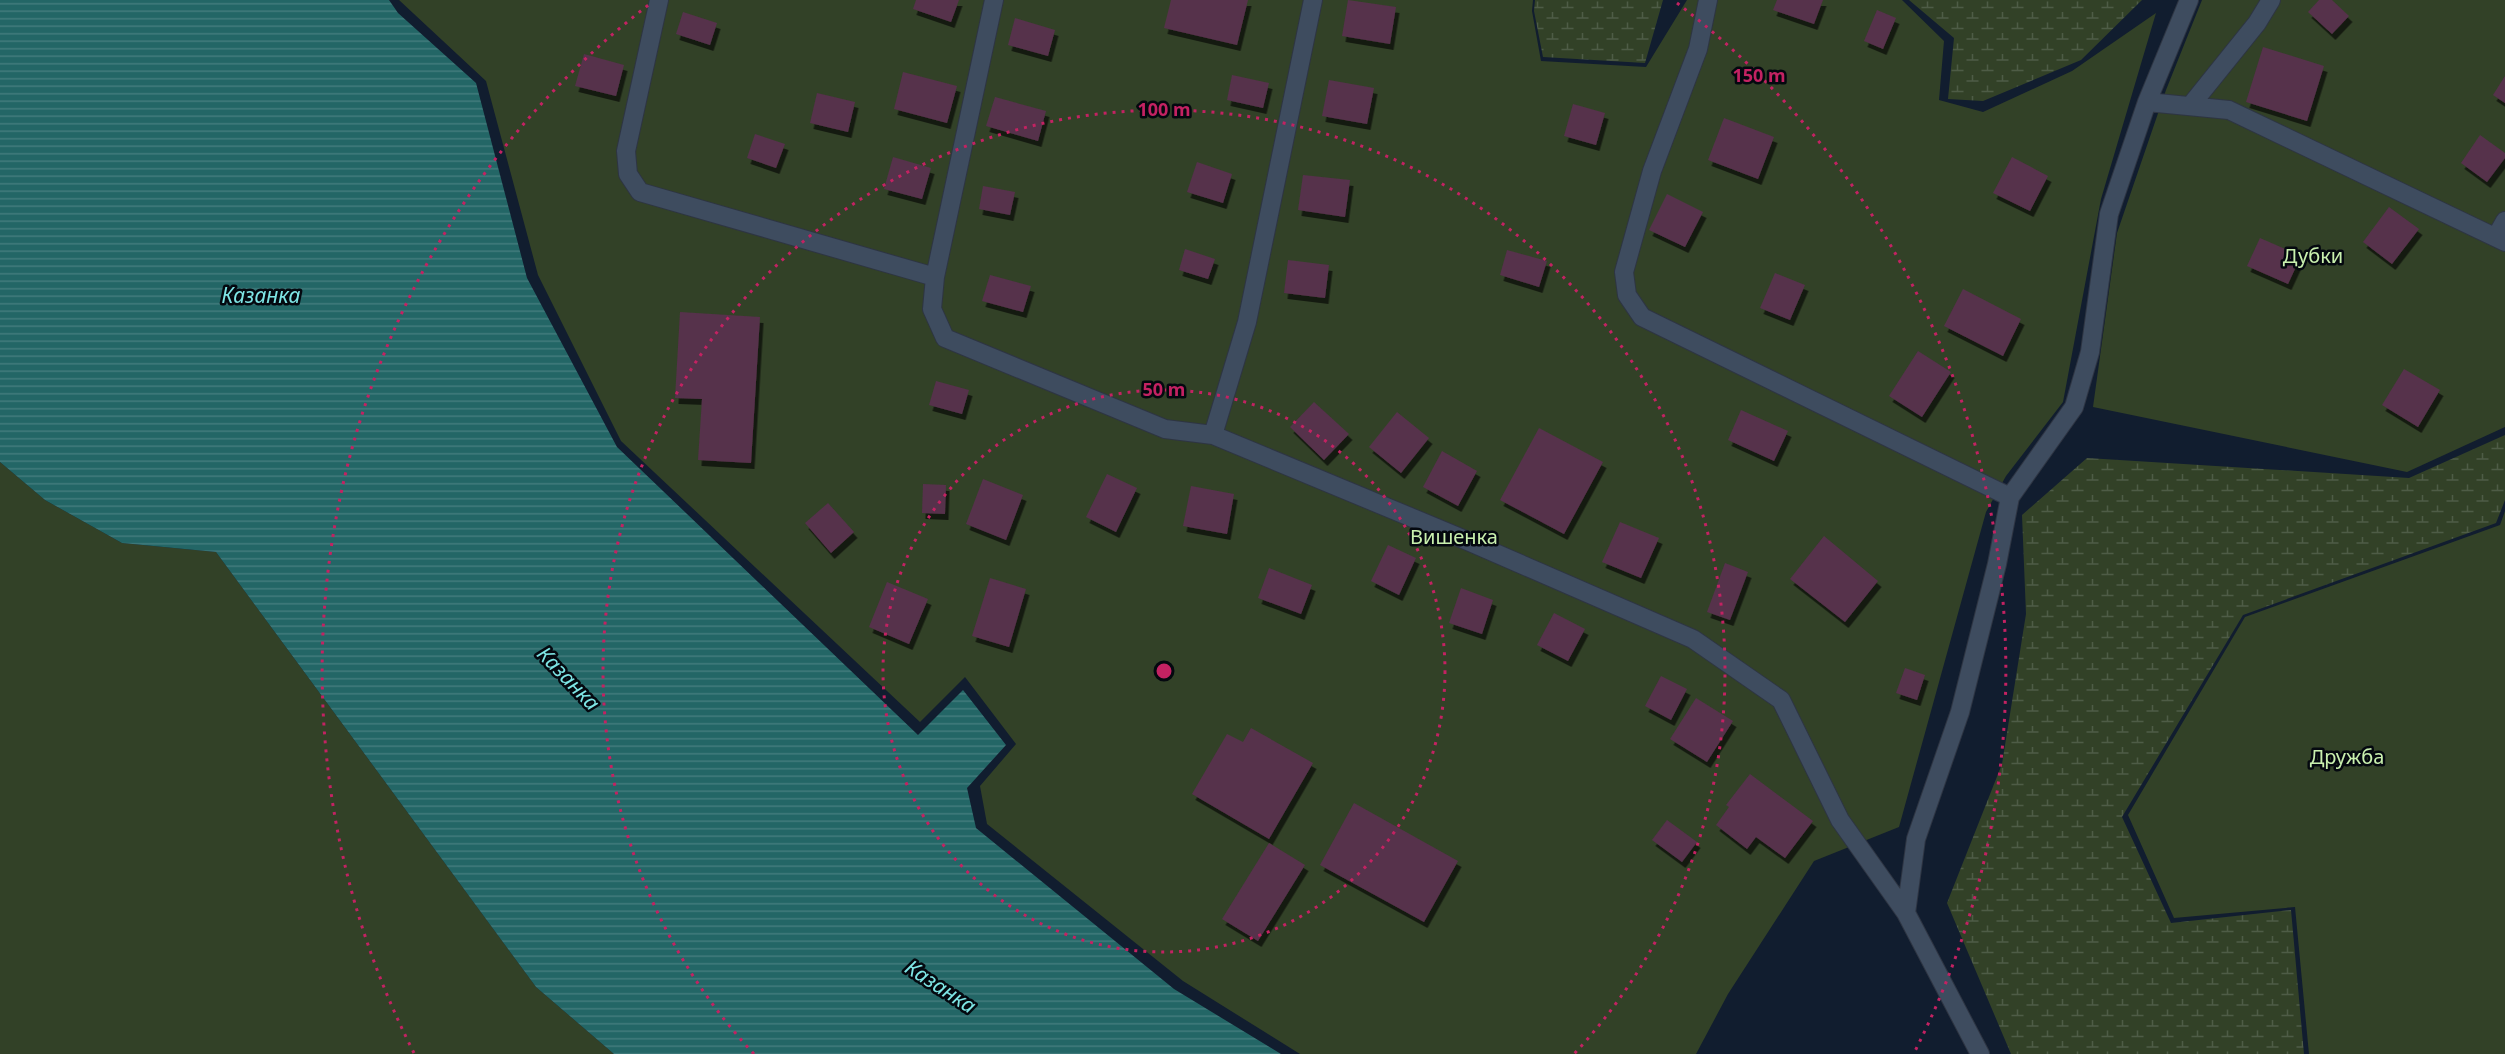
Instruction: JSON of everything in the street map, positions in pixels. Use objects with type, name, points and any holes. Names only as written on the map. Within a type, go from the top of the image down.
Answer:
[{"type":"lane","points":[[659,0],[626,150],[628,174],[640,192],[935,278]]},
{"type":"lane","points":[[994,0],[935,278],[932,309],[945,338],[1165,429],[1213,435],[1456,536],[1693,639],[1781,700],[1840,820],[1906,914],[1980,1054]]},
{"type":"lane","points":[[1213,435],[1247,321],[1277,186],[1313,0]]},
{"type":"lane","points":[[1708,0],[1698,49],[1646,194],[1624,272],[1627,294],[1642,316],[2010,497]]},
{"type":"lane","points":[[1906,914],[1916,839],[1960,712],[1997,564],[2010,497],[2074,407],[2090,352],[2109,214],[2147,102],[2189,0]]},
{"type":"lane","points":[[2191,105],[2257,24],[2271,0]]},
{"type":"lane","points":[[2147,102],[2229,110],[2500,239],[2505,221]]},
{"type":"green space","name":"Вишенка","points":[[399,0],[1533,0],[1532,11],[1541,61],[1646,67],[1687,0],[1902,0],[1944,41],[1939,100],[1983,112],[2072,71],[2156,13],[2101,199],[2063,402],[2006,476],[1986,512],[1899,827],[1814,861],[1728,994],[1696,1054],[1300,1054],[1183,981],[987,824],[980,786],[1016,744],[965,677],[920,722],[621,441],[538,275],[486,81]]},
{"type":"green space","points":[[1535,0],[1663,0],[1645,63],[1543,57],[1534,11]]},
{"type":"green space","points":[[1909,0],[2142,0],[2081,60],[1983,101],[1948,99],[1954,38]]},
{"type":"green space","name":"Дубки","points":[[2202,0],[2505,0],[2505,427],[2407,472],[2093,407],[2117,233],[2166,90]]},
{"type":"green space","points":[[2505,435],[2505,500],[2496,523],[2243,615],[2122,817],[2171,923],[2291,910],[2304,1054],[2011,1054],[1947,903],[2002,764],[2026,614],[2022,515],[2087,458],[2409,478]]},
{"type":"green space","points":[[0,462],[45,500],[122,543],[216,552],[536,987],[614,1054],[0,1054]]},
{"type":"green space","name":"Дружба","points":[[2505,511],[2505,1054],[2309,1054],[2295,907],[2174,918],[2128,815],[2245,617],[2500,525]]},
{"type":"water","name":"Казанка","points":[[0,0],[389,0],[398,13],[476,83],[527,278],[617,447],[918,735],[963,690],[1006,745],[967,788],[976,828],[1174,989],[1281,1054],[614,1054],[536,987],[216,552],[122,543],[45,500],[0,462]]},
{"type":"building","points":[[916,0],[959,0],[951,22],[913,9]]},
{"type":"building","points":[[1171,0],[1248,0],[1237,45],[1164,28]]},
{"type":"building","points":[[1348,0],[1396,7],[1390,44],[1342,36]]},
{"type":"building","points":[[1777,0],[1823,0],[1814,24],[1773,10]]},
{"type":"building","points":[[2319,0],[2332,0],[2349,16],[2332,34],[2308,12]]},
{"type":"building","points":[[1877,10],[1896,18],[1883,49],[1864,41]]},
{"type":"building","points":[[683,12],[717,23],[710,45],[676,34]]},
{"type":"building","points":[[1015,18],[1055,30],[1048,56],[1008,45]]},
{"type":"building","points":[[2263,47],[2324,66],[2307,121],[2246,102]]},
{"type":"building","points":[[584,54],[624,65],[616,96],[575,86]]},
{"type":"building","points":[[903,72],[957,86],[947,123],[894,109]]},
{"type":"building","points":[[1232,75],[1269,83],[1263,108],[1227,100]]},
{"type":"building","points":[[2505,76],[2505,103],[2493,95]]},
{"type":"building","points":[[1329,80],[1374,88],[1367,124],[1322,116]]},
{"type":"building","points":[[817,93],[855,102],[848,132],[810,123]]},
{"type":"building","points":[[995,97],[1046,111],[1038,141],[986,126]]},
{"type":"building","points":[[1573,104],[1605,113],[1596,145],[1564,136]]},
{"type":"building","points":[[1724,118],[1774,137],[1758,179],[1708,160]]},
{"type":"building","points":[[755,134],[785,144],[776,168],[747,158]]},
{"type":"building","points":[[2480,135],[2505,153],[2505,158],[2487,182],[2461,163]]},
{"type":"building","points":[[893,157],[931,168],[922,199],[884,189]]},
{"type":"building","points":[[2012,157],[2048,176],[2030,211],[1993,193]]},
{"type":"building","points":[[1197,162],[1232,174],[1223,203],[1187,192]]},
{"type":"building","points":[[1303,175],[1350,180],[1345,217],[1298,210]]},
{"type":"building","points":[[983,186],[1015,192],[1010,215],[979,209]]},
{"type":"building","points":[[1667,194],[1703,212],[1685,247],[1649,230]]},
{"type":"building","points":[[2389,207],[2419,229],[2392,264],[2363,242]]},
{"type":"building","points":[[2260,238],[2301,256],[2288,284],[2247,266]]},
{"type":"building","points":[[1185,249],[1215,259],[1208,279],[1179,270]]},
{"type":"building","points":[[1507,250],[1547,261],[1539,287],[1500,275]]},
{"type":"building","points":[[1288,260],[1329,265],[1325,298],[1284,293]]},
{"type":"building","points":[[1775,273],[1805,285],[1790,320],[1760,308]]},
{"type":"building","points":[[990,275],[1031,286],[1023,312],[982,301]]},
{"type":"building","points":[[1963,289],[2021,319],[2003,356],[1944,326]]},
{"type":"building","points":[[680,312],[760,317],[751,463],[698,460],[702,399],[675,398]]},
{"type":"building","points":[[1918,351],[1951,372],[1922,417],[1889,396]]},
{"type":"building","points":[[2404,369],[2440,390],[2418,427],[2382,405]]},
{"type":"building","points":[[936,381],[969,390],[962,414],[929,405]]},
{"type":"building","points":[[1314,402],[1349,434],[1324,460],[1290,427]]},
{"type":"building","points":[[1741,410],[1788,431],[1774,461],[1728,440]]},
{"type":"building","points":[[1397,412],[1429,438],[1401,473],[1369,447]]},
{"type":"building","points":[[1539,428],[1603,462],[1564,534],[1500,500]]},
{"type":"building","points":[[1442,451],[1477,471],[1458,506],[1423,487]]},
{"type":"building","points":[[1107,474],[1137,488],[1116,532],[1086,517]]},
{"type":"building","points":[[983,479],[1023,495],[1006,540],[966,524]]},
{"type":"building","points":[[923,484],[946,485],[945,514],[922,513]]},
{"type":"building","points":[[1191,486],[1234,494],[1227,534],[1183,526]]},
{"type":"building","points":[[828,503],[854,532],[831,553],[805,523]]},
{"type":"building","points":[[1620,522],[1659,538],[1641,578],[1602,562]]},
{"type":"building","points":[[1824,536],[1878,581],[1845,622],[1790,579]]},
{"type":"building","points":[[1388,545],[1416,558],[1399,595],[1371,581]]},
{"type":"building","points":[[1725,563],[1748,572],[1730,620],[1707,612]]},
{"type":"building","points":[[1269,568],[1312,585],[1301,614],[1258,598]]},
{"type":"building","points":[[990,578],[1026,589],[1009,647],[972,636]]},
{"type":"building","points":[[887,582],[928,599],[909,644],[869,627]]},
{"type":"building","points":[[1461,588],[1493,600],[1482,634],[1449,623]]},
{"type":"building","points":[[1554,613],[1585,629],[1568,661],[1537,645]]},
{"type":"building","points":[[1905,668],[1925,675],[1917,700],[1896,693]]},
{"type":"building","points":[[1661,676],[1687,689],[1671,720],[1645,706]]},
{"type":"building","points":[[1696,698],[1733,721],[1707,762],[1670,739]]},
{"type":"building","points":[[1251,728],[1313,763],[1269,839],[1192,794],[1227,734],[1243,742]]},
{"type":"building","points":[[1750,774],[1813,821],[1785,858],[1756,837],[1747,849],[1716,825],[1729,807],[1726,805]]},
{"type":"building","points":[[1354,803],[1458,861],[1424,922],[1320,865]]},
{"type":"building","points":[[1667,820],[1697,842],[1682,862],[1652,840]]},
{"type":"building","points":[[1269,843],[1305,865],[1258,941],[1222,919]]}]
